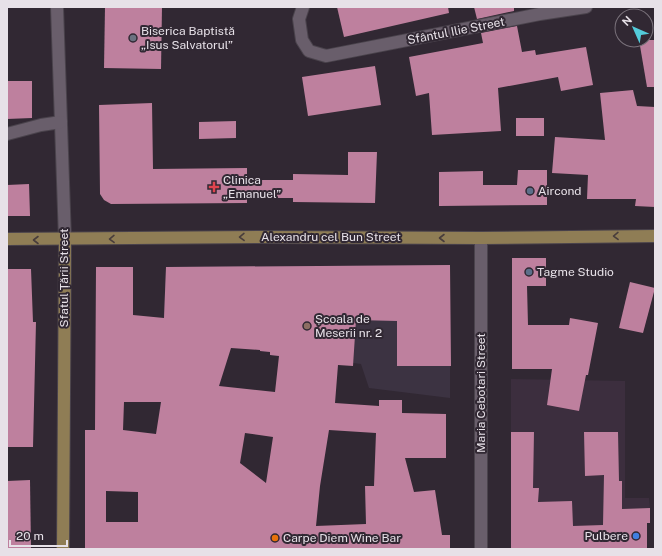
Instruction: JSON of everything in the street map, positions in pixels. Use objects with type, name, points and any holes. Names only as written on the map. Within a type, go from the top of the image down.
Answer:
[{"type":"main road","name":"Alexandru cel Bun Street","points":[[7,240],[259,236],[481,238],[655,236]]},
{"type":"main road","name":"Sfatul Țării Street","points":[[63,549],[65,240]]},
{"type":"street","name":"Sfatul Țării Street","points":[[57,7],[65,240]]},
{"type":"street","name":"Sfântul Ilie Street","points":[[303,7],[299,19],[302,40],[310,51],[326,56],[540,14],[586,7]]},
{"type":"street","points":[[7,134],[41,125],[61,122]]},
{"type":"street","name":"Maria Cebotari Street","points":[[480,549],[481,238]]},
{"type":"shaded area","name":"Școala de Meserii nr. 2","points":[[450,265],[450,398],[369,388],[361,364],[353,363],[354,346],[279,356],[270,355],[270,352],[260,350],[163,333],[166,267]]},
{"type":"shaded area","points":[[511,379],[625,381],[625,498],[649,498],[650,508],[624,509],[624,549],[511,549]]},
{"type":"building","name":"Biserica Baptistă „Isus Salvatorul”","points":[[105,7],[162,7],[161,69],[104,68]]},
{"type":"building","points":[[337,7],[448,7],[449,13],[344,37]]},
{"type":"building","points":[[474,7],[514,7],[514,11],[477,19]]},
{"type":"building","points":[[517,26],[522,52],[535,50],[536,55],[586,47],[593,85],[561,91],[558,77],[498,88],[501,131],[432,135],[429,93],[416,96],[409,57],[483,43],[481,33]]},
{"type":"building","points":[[655,40],[655,87],[647,87],[640,48],[654,48]]},
{"type":"building","points":[[375,66],[381,105],[308,116],[302,77]]},
{"type":"building","points":[[7,81],[32,81],[32,118],[7,119]]},
{"type":"building","points":[[633,90],[637,106],[655,107],[655,207],[635,206],[636,199],[587,199],[588,175],[552,173],[555,137],[605,140],[600,93]]},
{"type":"building","points":[[152,103],[153,169],[247,168],[247,180],[293,180],[293,174],[348,175],[348,152],[377,152],[375,203],[293,202],[293,198],[247,198],[247,203],[111,204],[104,200],[100,194],[99,105]]},
{"type":"building","points":[[516,118],[544,118],[544,136],[516,136]]},
{"type":"building","points":[[236,121],[236,138],[199,139],[199,122]]},
{"type":"building","points":[[518,170],[547,170],[547,205],[439,206],[439,172],[483,171],[483,185],[517,185]]},
{"type":"building","points":[[29,184],[30,216],[7,216],[7,185]]},
{"type":"building","points":[[512,258],[546,258],[546,286],[527,286],[528,325],[569,325],[570,318],[598,323],[579,411],[547,405],[552,369],[512,369]]},
{"type":"building","points":[[450,265],[451,366],[397,366],[397,321],[356,320],[353,366],[338,365],[335,403],[379,406],[379,400],[402,400],[402,413],[446,414],[446,458],[405,458],[414,492],[435,490],[442,535],[450,535],[450,549],[85,549],[85,430],[95,430],[96,267],[133,267],[133,315],[164,318],[166,267]],"holes":[[[231,348],[260,350],[270,352],[270,355],[279,356],[275,392],[219,386]],[[124,402],[161,402],[156,434],[123,430]],[[329,430],[376,433],[374,486],[365,486],[366,524],[316,526],[320,486]],[[245,433],[273,437],[266,483],[240,463]],[[106,491],[138,492],[138,522],[106,522]]]},
{"type":"building","points":[[7,269],[31,269],[33,322],[36,322],[33,447],[8,447]]},
{"type":"building","points":[[630,282],[655,288],[643,333],[619,328]]},
{"type":"building","points":[[511,432],[534,432],[533,488],[539,488],[538,502],[572,501],[573,526],[603,525],[604,475],[585,476],[584,432],[618,432],[619,481],[622,481],[622,509],[650,508],[650,523],[647,523],[647,549],[511,549]]},
{"type":"building","points":[[30,480],[31,549],[7,549],[7,481]]},
{"type":"place","name":"Biserica Baptistă „Isus Salvatorul”","points":[[133,38]]},
{"type":"place","name":"Clinica „Emanuel”","points":[[214,187]]},
{"type":"place","name":"Aircond","points":[[530,191]]},
{"type":"place","name":"Tagme Studio","points":[[529,272]]},
{"type":"place","name":"Școala de Meserii nr. 2","points":[[307,326]]},
{"type":"place","name":"Pulbere","points":[[636,536]]},
{"type":"place","name":"Carpe Diem Wine Bar","points":[[275,538]]}]
